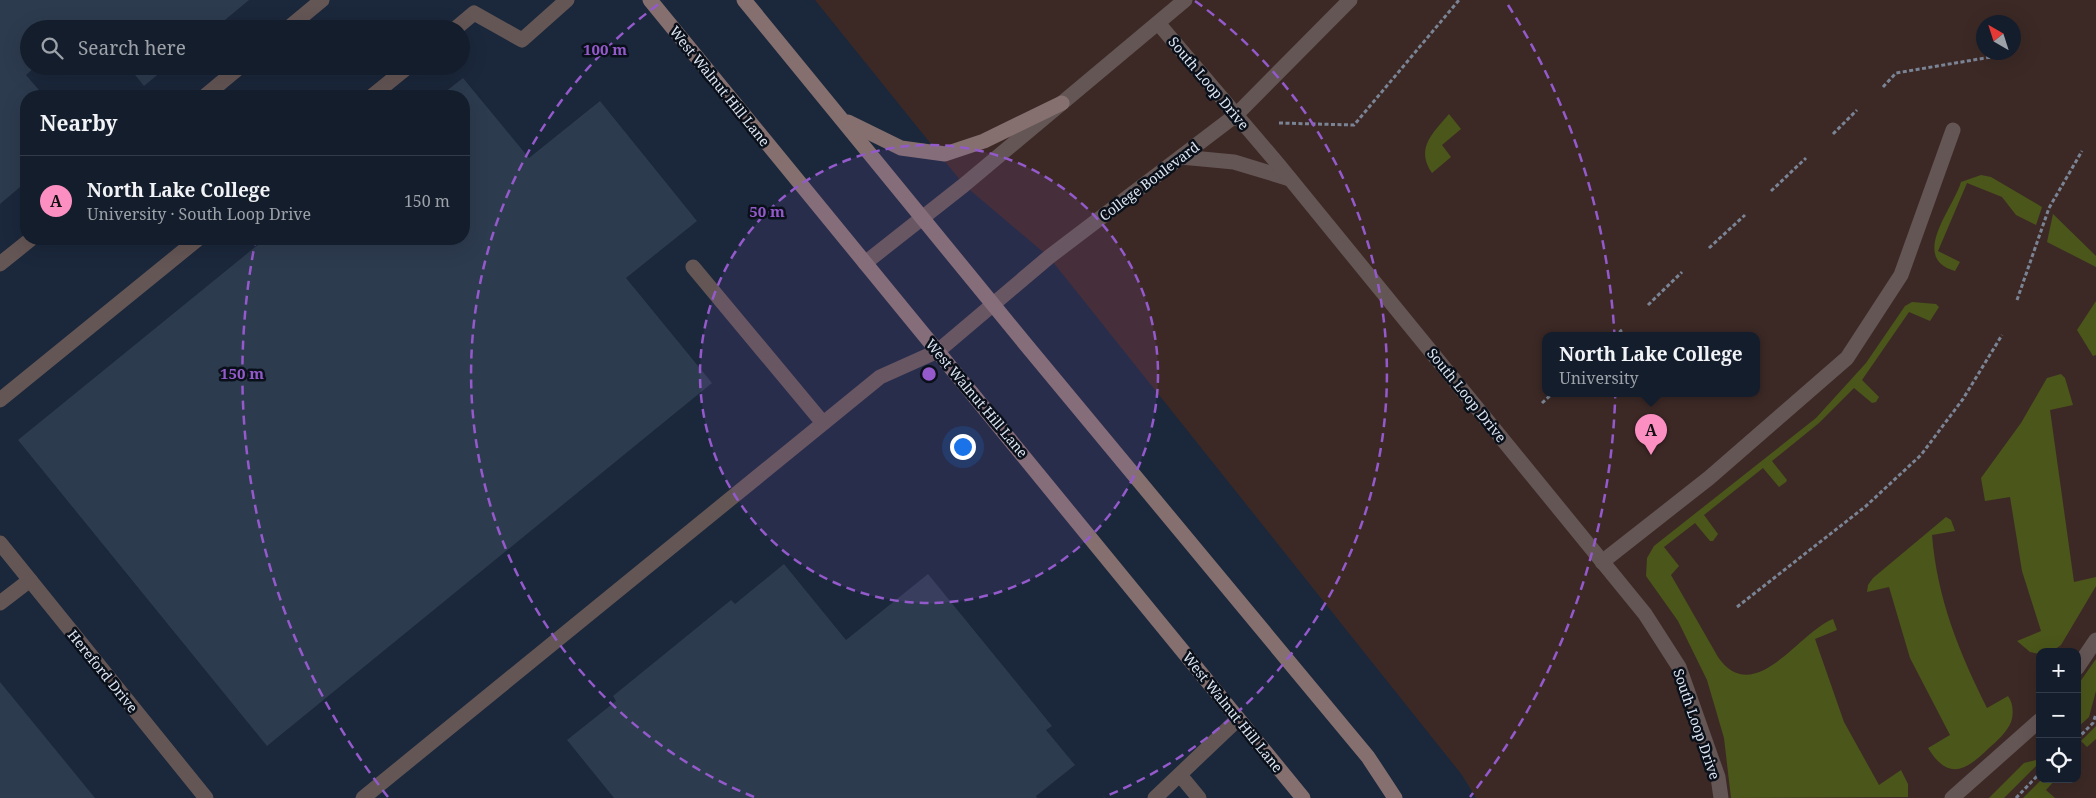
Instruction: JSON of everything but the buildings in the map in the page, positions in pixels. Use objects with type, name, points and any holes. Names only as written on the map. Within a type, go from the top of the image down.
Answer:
[{"type":"main road","name":"West Walnut Hill Lane","points":[[650,0],[1302,798]]},
{"type":"main road","points":[[744,0],[1368,756],[1395,798]]},
{"type":"main road","points":[[843,119],[901,148],[945,154],[984,141],[1062,103]]},
{"type":"street","points":[[298,20],[322,0]]},
{"type":"street","points":[[466,20],[474,13],[522,40],[567,0]]},
{"type":"street","points":[[864,263],[923,217],[1185,0]]},
{"type":"street","name":"College Boulevard","points":[[363,798],[880,377],[938,351],[1049,257],[1236,115],[1350,0]]},
{"type":"street","name":"South Loop Drive","points":[[1158,23],[1290,179],[1645,614],[1678,667],[1718,777],[1721,798]]},
{"type":"street","points":[[212,90],[230,75]]},
{"type":"street","points":[[379,90],[398,75]]},
{"type":"street","points":[[1602,562],[1709,478],[1846,358],[1901,275],[1953,130]]},
{"type":"street","points":[[1181,157],[1234,162],[1290,179]]},
{"type":"street","points":[[0,264],[24,245]]},
{"type":"street","points":[[0,400],[191,245]]},
{"type":"street","points":[[692,267],[823,423]]},
{"type":"street","name":"Hereford Drive","points":[[0,543],[206,798]]},
{"type":"street","points":[[0,603],[30,580]]},
{"type":"street","points":[[2081,662],[2096,640]]},
{"type":"street","points":[[1155,798],[1238,719]]},
{"type":"street","points":[[1952,798],[2036,724]]},
{"type":"street","points":[[1180,775],[1199,798]]},
{"type":"path","points":[[1279,123],[1354,125],[1458,0]]},
{"type":"path","points":[[1883,87],[1896,73],[1976,60]]},
{"type":"path","points":[[1833,134],[1858,110]]},
{"type":"path","points":[[2017,300],[2049,208],[2082,151]]},
{"type":"path","points":[[1771,190],[1806,158]]},
{"type":"path","points":[[1709,248],[1745,215]]},
{"type":"path","points":[[1648,305],[1682,272]]},
{"type":"path","points":[[1737,607],[1866,506],[1921,456],[1963,399],[2002,335]]},
{"type":"path","points":[[1542,403],[1549,397]]},
{"type":"path","points":[[2081,734],[2093,723],[2096,714]]},
{"type":"path","points":[[2016,798],[2036,777]]},
{"type":"shaded area","points":[[815,0],[2096,0],[2096,798],[1476,798],[1462,775],[1049,257],[964,185]]},
{"type":"green space","points":[[1449,114],[1461,129],[1442,145],[1451,157],[1432,173],[1425,156],[1428,141]]},
{"type":"green space","points":[[1981,175],[1991,177],[2042,207],[2036,225],[2016,215],[2002,197],[1967,183],[1938,251],[1960,262],[1955,271],[1942,265],[1935,255],[1938,232],[1961,182]]},
{"type":"green space","points":[[2053,214],[2096,256],[2096,267],[2047,242]]},
{"type":"green space","points":[[2096,301],[2096,355],[2093,356],[2077,330]]},
{"type":"green space","points":[[1912,302],[1936,304],[1939,307],[1930,321],[1909,312],[1862,380],[1879,397],[1876,402],[1872,403],[1854,388],[1819,423],[1772,461],[1787,480],[1786,482],[1779,487],[1763,468],[1704,515],[1718,534],[1713,541],[1710,541],[1695,523],[1664,547],[1679,566],[1671,575],[1718,657],[1732,671],[1746,675],[1761,671],[1776,662],[1820,626],[1833,619],[1837,630],[1815,639],[1844,722],[1879,785],[1901,770],[1908,784],[1908,797],[1731,798],[1724,738],[1707,680],[1678,621],[1646,576],[1647,558],[1654,546],[1816,418],[1866,363],[1905,306]]},
{"type":"green space","points":[[2061,374],[2065,378],[2073,405],[2050,410],[2074,582],[2096,577],[2096,586],[2061,645],[2057,648],[2036,648],[2036,653],[2030,652],[2017,641],[2041,631],[2022,571],[2010,497],[1985,501],[1981,478],[2021,423],[2047,378]]},
{"type":"green space","points":[[1946,517],[1951,520],[1955,531],[1932,535],[1939,581],[1951,624],[1967,666],[1987,708],[2008,696],[2013,712],[2009,726],[2004,733],[1981,756],[1965,767],[1957,769],[1950,769],[1943,765],[1928,748],[1950,735],[1910,658],[1889,587],[1867,592],[1868,585],[1873,578]]},
{"type":"green space","points":[[2096,659],[2096,691],[2089,717],[2081,724],[2081,693],[2081,680]]},
{"type":"green space","points":[[2096,726],[2096,739],[2087,747],[2081,741]]},
{"type":"green space","points":[[2036,760],[2036,766],[2004,798],[1989,798],[2024,763]]},
{"type":"green space","points":[[2038,783],[2052,783],[2046,790],[2055,798],[2023,798]]},
{"type":"place","name":"North Lake College","points":[[1651,455]]}]
